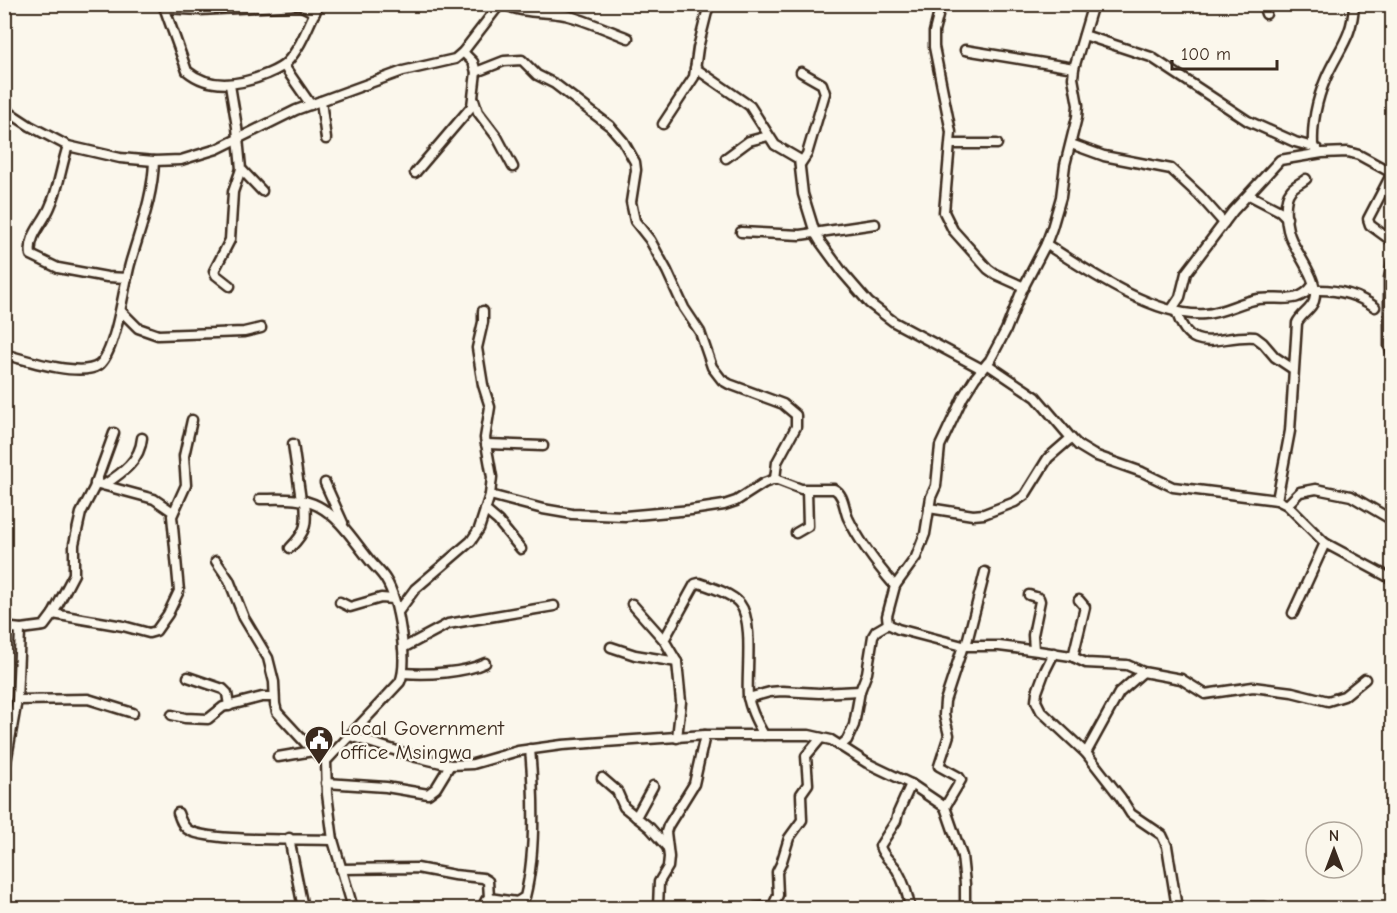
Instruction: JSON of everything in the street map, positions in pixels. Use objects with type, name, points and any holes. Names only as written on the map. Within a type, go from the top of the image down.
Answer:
[{"type":"street","points":[[4,109],[68,146],[120,158],[154,161],[181,159],[217,149],[296,110],[410,69],[449,62],[463,52],[502,4],[512,9],[528,12],[567,16],[628,38]]},
{"type":"street","points":[[663,124],[694,77],[709,4]]},
{"type":"street","points":[[941,4],[934,32],[934,47],[950,122],[951,144],[944,212],[961,240],[988,269],[1024,287]]},
{"type":"street","points":[[888,624],[887,616],[895,586],[916,557],[925,534],[929,508],[936,486],[940,447],[963,397],[1006,330],[1024,287],[1046,244],[1061,197],[1065,165],[1077,111],[1074,69],[1093,4]]},
{"type":"street","points":[[1263,4],[1266,14]]},
{"type":"street","points":[[1313,147],[1314,121],[1324,81],[1351,31],[1354,4]]},
{"type":"street","points":[[300,5],[317,9],[300,43],[284,66],[256,78],[230,85],[210,82],[187,71],[163,6],[200,10],[300,5]]},
{"type":"street","points":[[1084,35],[1151,57],[1248,121],[1295,142],[1313,147],[1322,153]]},
{"type":"street","points":[[965,50],[1074,69]]},
{"type":"street","points":[[415,173],[472,106],[476,72],[473,62],[463,52]]},
{"type":"street","points":[[476,72],[504,61],[522,60],[537,75],[560,88],[618,133],[635,162],[631,202],[635,221],[650,240],[684,308],[700,332],[704,348],[716,373],[729,384],[783,404],[796,415],[796,427],[777,462],[775,479]]},
{"type":"street","points":[[284,66],[311,105]]},
{"type":"street","points":[[695,68],[750,106],[775,145],[796,157],[801,163],[803,194],[820,243],[869,303],[882,314],[909,331],[984,367],[1036,397],[1078,446],[1094,455],[1142,472],[1173,487],[1277,500],[1287,505],[1325,543],[1392,579]]},
{"type":"street","points":[[801,72],[822,84],[825,93],[807,154],[801,163]]},
{"type":"street","points":[[230,85],[241,169],[233,192],[230,240],[214,271],[230,286]]},
{"type":"street","points":[[474,99],[478,112],[513,167]]},
{"type":"street","points":[[321,101],[326,139]]},
{"type":"street","points":[[726,158],[749,141],[768,136]]},
{"type":"street","points":[[951,144],[997,144]]},
{"type":"street","points":[[1071,144],[1104,156],[1171,169],[1224,223]]},
{"type":"street","points":[[68,146],[50,208],[34,232],[31,255],[58,268],[107,277],[127,278]]},
{"type":"street","points":[[1174,310],[1186,273],[1224,223],[1280,159],[1348,152],[1359,155],[1392,173],[1368,219],[1370,225],[1392,241]]},
{"type":"street","points":[[4,354],[70,369],[99,365],[106,357],[121,311],[127,278],[145,218],[154,161]]},
{"type":"street","points":[[241,169],[262,190]]},
{"type":"street","points":[[1277,500],[1290,431],[1297,323],[1299,317],[1313,304],[1313,288],[1302,257],[1291,240],[1287,218],[1288,198],[1291,190],[1306,178]]},
{"type":"street","points":[[1249,195],[1280,211],[1287,218]]},
{"type":"street","points":[[741,232],[800,235],[875,224]]},
{"type":"street","points":[[1046,244],[1098,277],[1142,299],[1174,310],[1206,315],[1261,299],[1291,300],[1304,295],[1313,288],[1338,291],[1363,299],[1376,307]]},
{"type":"street","points":[[1392,262],[1389,278],[1389,346],[1392,354]]},
{"type":"street","points":[[1174,310],[1184,331],[1194,339],[1210,341],[1255,337],[1275,357],[1293,369]]},
{"type":"street","points":[[121,311],[138,328],[158,335],[244,332],[261,328]]},
{"type":"street","points":[[398,612],[415,589],[471,541],[479,529],[490,495],[492,477],[485,438],[489,407],[477,348],[483,311]]},
{"type":"street","points":[[53,614],[149,633],[156,630],[168,614],[179,591],[172,528],[173,512],[186,485],[184,456],[192,420]]},
{"type":"street","points":[[4,627],[21,629],[44,626],[53,614],[74,574],[76,531],[81,513],[100,484],[114,433]]},
{"type":"street","points":[[100,484],[119,476],[135,459],[139,453],[142,438]]},
{"type":"street","points":[[929,508],[973,515],[984,514],[1015,502],[1024,495],[1048,458],[1071,438]]},
{"type":"street","points":[[290,548],[306,526],[293,444]]},
{"type":"street","points":[[486,444],[543,446]]},
{"type":"street","points":[[490,495],[572,514],[625,516],[723,505],[736,501],[764,483],[775,479],[807,490],[824,488],[838,490],[847,517],[855,531],[895,586]]},
{"type":"street","points":[[325,483],[345,529]]},
{"type":"street","points":[[100,484],[154,499],[173,512]]},
{"type":"street","points":[[1287,505],[1300,492],[1316,489],[1351,496],[1392,520]]},
{"type":"street","points":[[796,533],[808,526],[807,490]]},
{"type":"street","points":[[260,499],[303,500],[326,511],[345,529],[387,580],[398,612],[404,673],[400,682],[326,761],[326,783],[333,840],[353,909]]},
{"type":"street","points":[[485,510],[498,521],[521,549]]},
{"type":"street","points":[[1293,613],[1325,543]]},
{"type":"street","points":[[216,561],[229,580],[244,618],[268,658],[278,712],[313,751],[326,761]]},
{"type":"street","points":[[945,807],[961,780],[939,766],[948,740],[944,715],[945,701],[965,646],[985,572]]},
{"type":"street","points":[[664,640],[697,583],[735,599],[742,606],[744,614],[749,661],[748,698],[764,735]]},
{"type":"street","points":[[1029,595],[1039,598],[1040,601],[1033,635],[1034,650]]},
{"type":"street","points":[[339,602],[350,607],[381,598],[393,599]]},
{"type":"street","points":[[1073,657],[1085,607],[1079,600]]},
{"type":"street","points":[[632,604],[664,640],[677,662],[681,702],[677,738]]},
{"type":"street","points":[[403,648],[448,624],[554,606]]},
{"type":"street","points":[[888,624],[906,632],[965,646],[999,646],[1034,650],[1073,657],[1086,663],[1127,665],[1143,672],[1181,679],[1205,694],[1253,687],[1328,700],[1344,696],[1365,679]]},
{"type":"street","points":[[840,746],[852,733],[860,691],[867,673],[873,636],[876,631],[888,624]]},
{"type":"street","points":[[4,774],[17,700],[21,629]]},
{"type":"street","points":[[611,647],[635,655],[677,662]]},
{"type":"street","points":[[1054,653],[1044,674],[1036,701],[1046,716],[1086,753],[1131,814],[1162,836],[1167,846],[1177,909]]},
{"type":"street","points":[[404,673],[418,674],[472,669],[485,663]]},
{"type":"street","points":[[1086,753],[1119,693],[1143,672]]},
{"type":"street","points":[[188,677],[223,689],[227,693],[229,706]]},
{"type":"street","points":[[748,698],[770,692],[795,690],[819,693],[860,691]]},
{"type":"street","points":[[172,715],[208,719],[218,710],[229,706],[262,697],[274,697]]},
{"type":"street","points":[[17,700],[88,699],[133,713]]},
{"type":"street","points":[[4,718],[14,723]]},
{"type":"street","points":[[350,736],[397,752],[450,765],[473,764],[530,749],[562,745],[705,735],[797,734],[831,740],[867,763],[911,783],[945,807],[962,856],[965,909]]},
{"type":"street","points":[[658,909],[658,887],[668,867],[666,832],[694,784],[705,735]]},
{"type":"street","points":[[755,909],[773,906],[777,900],[777,872],[782,864],[789,838],[802,820],[801,794],[808,784],[806,756],[821,738]]},
{"type":"street","points":[[489,898],[517,902],[522,901],[525,897],[532,828],[533,779],[530,749]]},
{"type":"street","points":[[278,757],[313,751]]},
{"type":"street","points":[[326,783],[379,786],[428,794],[436,788],[450,765]]},
{"type":"street","points":[[602,778],[617,791],[622,804],[667,847]]},
{"type":"street","points":[[910,909],[902,879],[883,855],[880,846],[897,821],[898,813],[911,783]]},
{"type":"street","points":[[636,817],[653,786]]},
{"type":"street","points":[[178,813],[182,824],[194,833],[230,837],[333,840]]},
{"type":"street","points":[[290,838],[303,909]]},
{"type":"street","points":[[341,869],[417,868],[483,878],[488,881],[489,898],[482,909]]},
{"type":"street","points":[[1245,909],[1265,909]]},
{"type":"place","name":"Local Government office Msingwa","points":[[319,766]]}]
